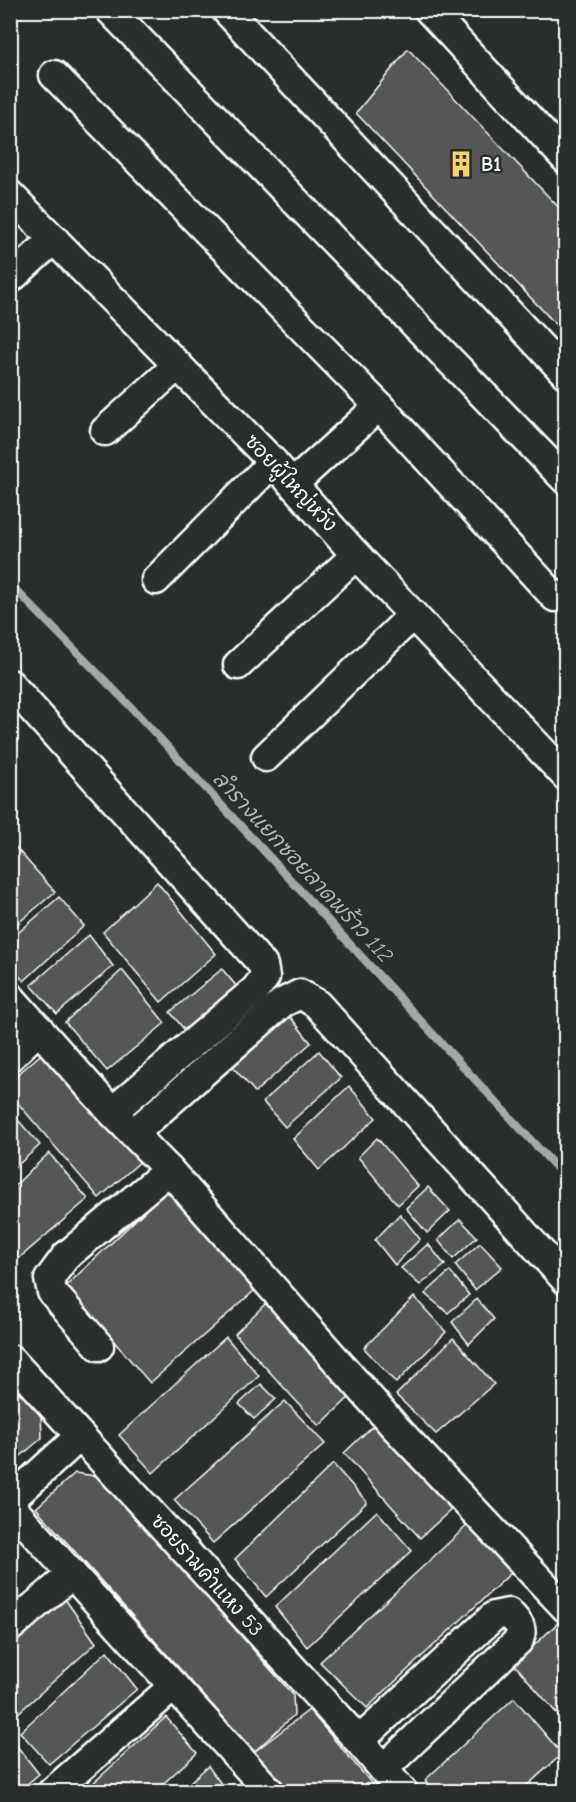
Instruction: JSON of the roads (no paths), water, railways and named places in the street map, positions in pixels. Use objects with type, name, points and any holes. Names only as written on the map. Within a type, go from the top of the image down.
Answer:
[{"type":"street","points":[[110,10],[566,480]]},
{"type":"street","points":[[226,10],[566,374]]},
{"type":"street","points":[[429,10],[566,159]]},
{"type":"street","points":[[54,75],[379,406],[555,597]]},
{"type":"street","name":"ซอยผู้ใหญ่หวัง","points":[[10,195],[273,462],[356,555],[566,776]]},
{"type":"street","points":[[10,279],[54,240]]},
{"type":"street","points":[[105,431],[178,365]]},
{"type":"street","points":[[293,484],[379,406]]},
{"type":"street","points":[[156,580],[273,462]]},
{"type":"street","points":[[238,665],[356,555]]},
{"type":"street","points":[[266,757],[413,615]]},
{"type":"street","points":[[10,684],[263,965],[265,977],[255,990],[112,1112]]},
{"type":"street","points":[[134,1133],[282,1003],[300,994],[317,1004],[566,1280]]},
{"type":"street","points":[[10,997],[112,1112],[169,1170],[395,1427],[566,1608]]},
{"type":"street","points":[[10,1057],[39,1029]]},
{"type":"street","points":[[99,1346],[52,1292],[49,1279],[66,1256],[169,1170]]},
{"type":"street","name":"ซอยรามคำแหง 53","points":[[10,1359],[402,1791]]},
{"type":"street","points":[[10,1500],[80,1436]]},
{"type":"street","points":[[10,1506],[270,1791]]},
{"type":"street","points":[[10,1627],[72,1574]]},
{"type":"street","points":[[359,1741],[494,1616],[509,1613],[520,1626],[519,1640],[383,1769]]},
{"type":"street","points":[[52,1791],[174,1686]]},
{"type":"waterway","name":"ลำรางแยกซอยลาดพร้าว 112","points":[[10,584],[129,705],[566,1178]]},
{"type":"place","name":"B1","points":[[461,164]]}]
